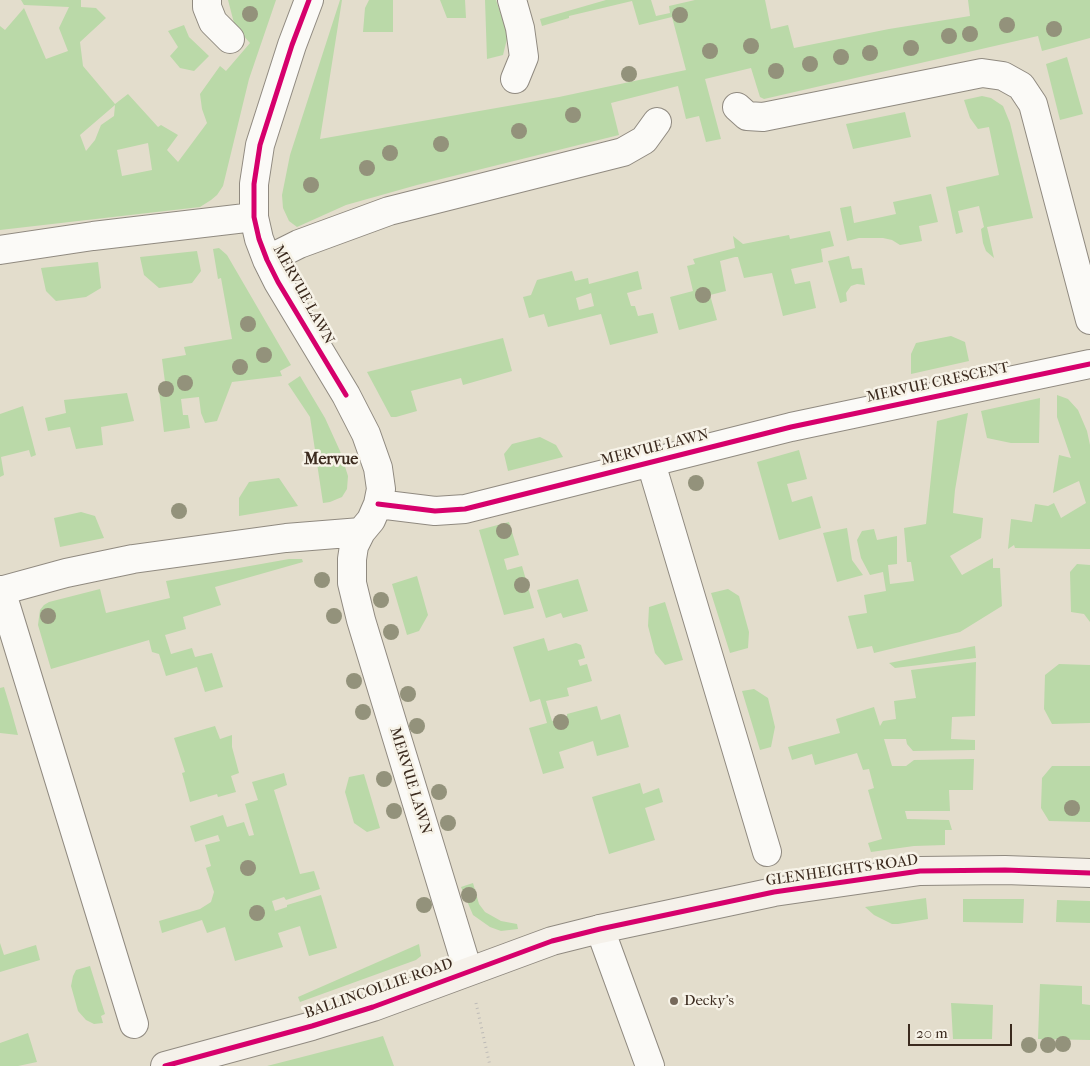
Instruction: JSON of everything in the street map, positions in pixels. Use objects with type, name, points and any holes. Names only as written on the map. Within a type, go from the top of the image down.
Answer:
[{"type":"street","points":[[207,0],[207,7],[213,22],[230,40]]},
{"type":"street","name":"MERVUE LAWN","points":[[309,0],[292,45],[260,146],[254,184],[254,217],[266,260],[346,395],[366,434],[378,468],[381,488],[378,504],[371,520],[361,532],[354,546],[352,583],[364,630],[468,972]]},
{"type":"street","points":[[512,0],[520,28],[524,58],[515,79]]},
{"type":"street","points":[[737,107],[747,116],[763,118],[982,73],[1003,76],[1022,86],[1033,104],[1090,320]]},
{"type":"street","name":"MERVUE LAWN","points":[[266,260],[306,241],[389,211],[623,152],[644,140],[657,122]]},
{"type":"street","points":[[0,250],[93,236],[254,217]]},
{"type":"street","name":"MERVUE CRESCENT","points":[[791,426],[1090,364]]},
{"type":"street","name":"MERVUE LAWN","points":[[378,504],[435,511],[465,509],[791,426]]},
{"type":"street","name":"MERVUE LAWN","points":[[651,463],[767,852]]},
{"type":"street","points":[[134,1024],[0,591],[66,573],[133,559],[286,538],[361,532]]},
{"type":"street","name":"GLENHEIGHTS ROAD","points":[[600,929],[774,892],[920,871],[1005,870],[1090,873]]},
{"type":"street","points":[[600,929],[650,1066]]},
{"type":"street","name":"BALLINCOLLIE ROAD","points":[[165,1066],[312,1026],[373,1007],[552,941],[600,929]]},
{"type":"path","points":[[476,1002],[490,1066]]},
{"type":"green space","points":[[21,0],[81,0],[81,7],[96,8],[106,18],[80,42],[83,66],[115,104],[128,94],[158,127],[161,125],[178,135],[167,150],[178,162],[207,123],[202,109],[200,94],[220,66],[226,71],[250,43],[234,23],[228,0],[276,0],[249,79],[223,186],[217,195],[200,207],[0,230],[0,26],[5,30],[24,8],[46,59],[68,51],[59,28],[69,7],[24,5]],"holes":[[[115,105],[114,116],[101,125],[95,140],[86,151],[80,135]],[[148,143],[152,170],[122,176],[117,150]]]},
{"type":"green space","points":[[340,0],[342,0],[320,139],[559,97],[686,70],[672,17],[639,25],[632,1],[569,16],[569,18],[542,26],[540,19],[606,0],[651,0],[656,16],[670,13],[669,6],[695,0],[765,0],[771,29],[788,25],[794,48],[889,29],[970,16],[968,0],[1090,0],[1090,38],[1042,51],[1038,36],[764,99],[760,97],[751,68],[705,79],[721,139],[706,142],[699,116],[686,119],[678,86],[611,103],[619,135],[417,185],[346,205],[297,227],[289,221],[283,208],[282,195],[290,155]]},
{"type":"green space","points":[[369,0],[393,0],[393,32],[363,32],[365,8]]},
{"type":"green space","points":[[440,0],[465,0],[466,18],[447,18]]},
{"type":"green space","points":[[485,0],[496,0],[508,35],[503,55],[487,59]]},
{"type":"green space","points":[[184,25],[189,37],[209,56],[194,71],[180,68],[170,56],[178,47],[168,31]]},
{"type":"green space","points":[[1067,57],[1083,114],[1060,120],[1046,64]]},
{"type":"green space","points":[[982,96],[991,98],[1003,106],[1010,123],[1033,218],[987,227],[994,258],[986,251],[983,243],[981,229],[984,227],[979,206],[958,211],[963,232],[956,234],[946,187],[999,175],[989,127],[978,129],[970,118],[964,100]]},
{"type":"green space","points":[[905,112],[911,137],[853,149],[846,124]]},
{"type":"green space","points":[[931,194],[938,222],[919,226],[922,241],[900,245],[892,240],[883,238],[859,238],[847,241],[840,208],[851,206],[854,223],[896,214],[893,202]]},
{"type":"green space","points":[[830,231],[834,246],[821,249],[823,262],[791,269],[795,284],[810,281],[816,308],[783,316],[772,273],[744,278],[738,257],[735,257],[720,261],[726,291],[710,295],[717,320],[679,330],[670,297],[693,291],[687,266],[695,264],[693,259],[735,248],[733,236],[743,244],[789,235],[790,239]]},
{"type":"green space","points":[[219,248],[227,255],[291,365],[280,371],[282,376],[232,382],[217,421],[205,423],[201,413],[199,397],[181,399],[183,415],[188,415],[190,428],[164,432],[159,391],[166,390],[162,359],[186,355],[184,347],[232,339],[221,278],[218,279],[213,249]]},
{"type":"green space","points":[[197,251],[201,271],[192,283],[159,288],[144,275],[140,257]]},
{"type":"green space","points":[[849,256],[852,269],[862,268],[865,285],[857,284],[851,286],[846,293],[847,301],[840,303],[828,261]]},
{"type":"green space","points":[[98,262],[101,288],[86,297],[56,301],[46,291],[41,268]]},
{"type":"green space","points":[[572,271],[575,281],[588,278],[589,284],[638,271],[642,289],[627,293],[631,306],[635,306],[638,316],[653,313],[658,333],[610,345],[601,314],[548,327],[544,314],[529,318],[523,297],[531,295],[537,280]],"holes":[[[591,293],[594,306],[579,310],[576,298]]]},
{"type":"green space","points":[[951,336],[965,342],[969,361],[911,374],[911,354],[916,343]]},
{"type":"green space","points":[[503,338],[512,371],[463,385],[461,378],[411,391],[417,411],[396,417],[391,417],[367,372]]},
{"type":"green space","points":[[300,376],[325,418],[340,451],[348,476],[347,489],[342,497],[330,502],[323,503],[310,417],[288,384]]},
{"type":"green space","points":[[127,393],[134,421],[101,427],[103,445],[76,449],[70,427],[48,431],[45,418],[66,413],[64,400]]},
{"type":"green space","points":[[1057,395],[1068,399],[1078,410],[1087,431],[1090,445],[1090,549],[1015,548],[1014,545],[1008,549],[1011,519],[1032,522],[1035,504],[1048,506],[1054,503],[1061,518],[1086,503],[1079,481],[1053,493],[1059,455],[1071,458],[1057,417]]},
{"type":"green space","points":[[1040,398],[1039,443],[1011,443],[987,438],[981,411]]},
{"type":"green space","points":[[23,406],[36,455],[31,457],[29,450],[1,457],[4,475],[0,477],[0,414]]},
{"type":"green space","points":[[968,413],[953,513],[983,518],[981,538],[950,556],[962,575],[993,558],[993,568],[1000,568],[1002,606],[960,632],[874,653],[872,646],[857,649],[848,616],[867,613],[864,595],[886,591],[883,572],[870,575],[861,558],[857,540],[862,531],[874,529],[877,540],[897,536],[897,564],[888,565],[890,584],[914,581],[911,562],[907,562],[904,528],[926,524],[937,421]]},
{"type":"green space","points":[[540,437],[556,445],[563,457],[508,471],[504,454],[512,444]]},
{"type":"green space","points":[[799,450],[807,479],[787,484],[792,502],[812,496],[821,528],[779,540],[757,462]]},
{"type":"green space","points":[[279,478],[298,506],[239,516],[239,498],[249,482]]},
{"type":"green space","points":[[81,512],[95,516],[104,538],[60,547],[54,518]]},
{"type":"green space","points":[[509,522],[519,555],[504,559],[507,570],[522,566],[534,608],[504,615],[479,530]]},
{"type":"green space","points":[[847,528],[852,560],[863,575],[837,582],[823,533]]},
{"type":"green space","points":[[289,559],[302,559],[303,562],[215,587],[221,605],[183,617],[186,629],[165,635],[171,654],[192,648],[195,657],[212,653],[223,687],[205,692],[197,667],[166,676],[159,654],[152,652],[149,640],[51,669],[38,625],[40,610],[49,602],[100,589],[106,613],[170,598],[166,581]]},
{"type":"green space","points":[[1077,564],[1090,565],[1090,622],[1084,614],[1071,612],[1070,572]]},
{"type":"green space","points":[[417,576],[428,615],[419,631],[407,635],[392,584]]},
{"type":"green space","points":[[578,579],[588,611],[563,618],[561,613],[546,618],[537,590]]},
{"type":"green space","points":[[728,589],[739,596],[749,632],[748,648],[730,653],[711,593]]},
{"type":"green space","points":[[665,602],[683,660],[665,665],[655,653],[648,626],[649,607]]},
{"type":"green space","points":[[544,638],[548,651],[576,643],[581,645],[585,658],[578,660],[580,666],[587,664],[592,681],[567,688],[569,696],[546,701],[552,721],[567,717],[567,714],[597,706],[601,720],[620,714],[629,747],[597,756],[593,741],[559,752],[564,768],[543,774],[529,728],[547,723],[540,699],[530,702],[513,647]]},
{"type":"green space","points":[[975,646],[976,658],[895,668],[889,663]]},
{"type":"green space","points":[[976,662],[975,716],[952,717],[951,739],[975,740],[975,750],[913,751],[907,744],[906,739],[884,739],[892,766],[906,766],[914,760],[974,759],[973,790],[949,790],[950,811],[905,811],[907,819],[949,820],[952,830],[945,830],[945,845],[914,846],[871,852],[868,843],[882,839],[868,790],[874,788],[869,769],[863,770],[857,753],[815,765],[812,754],[792,760],[788,747],[840,733],[836,719],[874,707],[880,726],[883,721],[896,719],[894,701],[916,698],[911,670]]},
{"type":"green space","points":[[1059,664],[1090,665],[1090,723],[1052,724],[1044,709],[1045,675]]},
{"type":"green space","points":[[4,687],[18,735],[0,733],[0,688]]},
{"type":"green space","points":[[754,689],[768,698],[775,727],[771,747],[760,750],[742,691]]},
{"type":"green space","points":[[215,726],[220,739],[232,735],[232,747],[239,773],[231,776],[236,792],[218,797],[217,794],[190,802],[182,773],[185,772],[174,738]]},
{"type":"green space","points":[[1052,766],[1090,766],[1090,822],[1049,821],[1041,808],[1042,778]]},
{"type":"green space","points":[[284,773],[287,785],[274,790],[300,874],[314,871],[320,889],[286,900],[284,897],[272,901],[275,911],[287,907],[287,905],[321,895],[337,948],[309,956],[300,926],[278,933],[283,947],[235,961],[225,927],[207,933],[202,920],[162,933],[159,921],[200,909],[211,902],[214,892],[206,868],[211,866],[205,845],[220,841],[218,835],[195,842],[190,826],[223,815],[227,827],[244,822],[249,836],[254,835],[245,804],[258,800],[252,782]]},
{"type":"green space","points":[[364,774],[380,828],[367,832],[354,823],[345,792],[349,777]]},
{"type":"green space","points":[[640,783],[643,794],[659,788],[663,802],[645,808],[655,840],[609,854],[592,797]]},
{"type":"green space","points":[[473,883],[479,904],[485,912],[501,921],[517,924],[518,929],[501,931],[490,927],[473,915],[461,887]]},
{"type":"green space","points":[[926,898],[928,919],[898,924],[892,924],[874,915],[865,907]]},
{"type":"green space","points":[[963,899],[1024,899],[1023,923],[963,922]]},
{"type":"green space","points":[[1057,900],[1090,901],[1090,923],[1056,922]]},
{"type":"green space","points":[[0,943],[4,955],[36,945],[40,960],[0,972]]},
{"type":"green space","points":[[419,944],[421,956],[416,960],[300,1002],[298,997]]},
{"type":"green space","points":[[90,966],[105,1014],[101,1016],[103,1023],[94,1024],[86,1020],[78,1011],[71,986],[76,970]]},
{"type":"green space","points":[[1040,984],[1082,986],[1082,1004],[1090,1005],[1090,1040],[1038,1039]]},
{"type":"green space","points":[[951,1003],[993,1005],[992,1039],[953,1039]]},
{"type":"green space","points":[[28,1033],[37,1062],[18,1066],[0,1066],[0,1043]]},
{"type":"green space","points":[[383,1036],[394,1066],[267,1066],[376,1038]]},
{"type":"cycle path","points":[[309,0],[292,45],[260,145],[254,184],[254,217],[259,239],[278,282],[346,395]]},
{"type":"cycle path","points":[[378,504],[435,511],[465,509],[791,427],[1090,364]]},
{"type":"cycle path","points":[[165,1066],[312,1026],[373,1007],[552,941],[774,892],[920,871],[1005,870],[1090,873]]},
{"type":"place","name":"Decky's","points":[[674,1001]]},
{"type":"district","name":"Mervue","points":[[331,460]]}]
